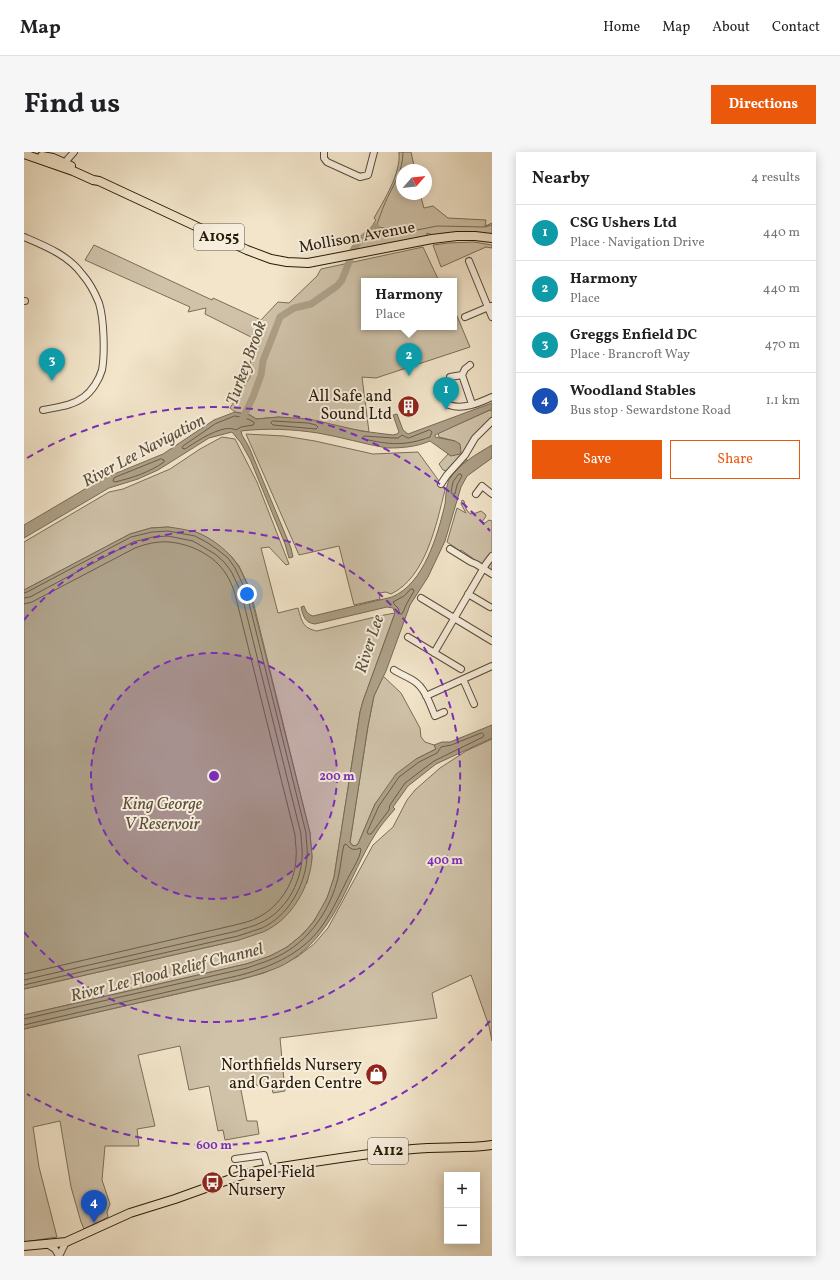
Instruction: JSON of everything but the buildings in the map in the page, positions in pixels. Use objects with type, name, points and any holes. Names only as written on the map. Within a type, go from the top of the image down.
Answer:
[{"type":"main road","name":"Mollison Avenue","points":[[26,154],[48,157],[64,166],[95,177],[100,181],[232,243],[271,259],[287,262],[308,263],[432,239],[456,236],[492,238]]},
{"type":"main road","name":"A112","points":[[24,1246],[66,1242],[130,1213],[175,1199],[242,1174],[401,1150],[492,1145]]},
{"type":"street","points":[[64,166],[74,152]]},
{"type":"street","points":[[324,152],[324,158],[327,162],[360,177],[365,177],[368,175],[374,152]]},
{"type":"street","points":[[24,237],[63,256],[82,274],[96,296],[102,318],[102,370],[96,384],[78,401],[44,410]]},
{"type":"street","points":[[469,261],[490,307],[492,317]]},
{"type":"street","points":[[465,317],[490,307]]},
{"type":"street","points":[[470,365],[465,369],[462,375],[472,404]]},
{"type":"street","points":[[450,377],[462,375]]},
{"type":"street","points":[[449,405],[457,408],[492,397]]},
{"type":"street","points":[[441,484],[464,455],[475,438],[492,421]]},
{"type":"street","points":[[476,494],[486,481]]},
{"type":"street","points":[[482,486],[492,494]]},
{"type":"street","points":[[450,549],[492,574]]},
{"type":"street","points":[[434,653],[492,556]]},
{"type":"street","points":[[468,594],[490,607]]},
{"type":"street","points":[[421,598],[492,641]]},
{"type":"street","points":[[408,637],[461,670]]},
{"type":"street","points":[[426,696],[492,666]]},
{"type":"street","points":[[394,670],[419,685],[435,716],[444,712]]},
{"type":"street","points":[[463,679],[474,704]]},
{"type":"street","points":[[235,1160],[264,1155],[268,1169]]},
{"type":"street","points":[[59,1256],[66,1242]]},
{"type":"street","points":[[46,1244],[55,1249],[59,1256]]},
{"type":"shaded area","points":[[399,152],[411,152],[414,164],[398,164]]},
{"type":"shaded area","points":[[396,174],[396,200],[422,200],[424,208],[433,206],[448,218],[486,220],[485,226],[492,223],[492,236],[452,232],[435,235],[427,233],[427,238],[349,252],[355,243],[373,225],[376,220],[374,218]]},
{"type":"shaded area","points":[[474,242],[492,245],[492,248],[486,247],[441,267],[433,245]]},
{"type":"shaded area","points":[[94,245],[212,300],[213,298],[261,320],[278,302],[289,303],[317,276],[321,269],[423,247],[438,278],[361,278],[361,330],[457,330],[457,316],[470,347],[376,378],[362,377],[369,432],[279,417],[256,419],[250,415],[235,412],[230,408],[250,377],[251,351],[259,341],[205,314],[206,308],[188,312],[190,307],[85,260]]},
{"type":"shaded area","points":[[490,410],[492,411],[492,419],[465,452],[467,461],[455,472],[454,467],[447,471],[443,470],[439,464],[448,454],[451,456],[455,441],[439,437],[438,433]]},
{"type":"shaded area","points":[[246,434],[284,436],[315,441],[373,454],[418,452],[445,490],[438,519],[428,549],[413,576],[403,586],[391,594],[386,592],[379,593],[380,599],[354,605],[339,546],[299,555]]},
{"type":"shaded area","points":[[222,437],[235,439],[257,482],[289,564],[286,565],[269,547],[261,548],[278,613],[298,608],[305,626],[317,631],[395,613],[360,712],[334,877],[330,890],[317,916],[304,932],[288,946],[264,959],[24,1015],[24,989],[239,940],[307,883],[312,857],[310,833],[250,589],[239,566],[231,556],[220,547],[196,533],[168,527],[151,528],[130,534],[24,590],[24,542],[109,492],[123,489],[170,469],[200,449]]},
{"type":"shaded area","points":[[462,500],[464,501],[466,509],[470,514],[481,511],[486,516],[482,522],[485,523],[489,520],[492,521],[492,572],[447,542],[457,508],[466,513],[461,504]]},
{"type":"shaded area","points":[[383,676],[401,693],[420,728],[421,737],[425,742],[434,745],[436,749],[416,759],[375,804],[358,844],[355,846],[350,842],[368,726],[374,696]]},
{"type":"shaded area","points":[[492,739],[492,1041],[489,1026],[471,975],[432,993],[437,1018],[280,1038],[285,1091],[273,1093],[271,1084],[258,1086],[254,1083],[240,1085],[247,1121],[257,1121],[259,1134],[225,1140],[223,1130],[218,1131],[209,1086],[189,1090],[180,1046],[138,1055],[155,1126],[137,1129],[139,1146],[105,1146],[102,1180],[110,1204],[107,1212],[108,1217],[84,1229],[71,1187],[60,1121],[33,1127],[39,1167],[57,1237],[24,1242],[24,1029],[242,979],[264,973],[297,957],[314,944],[328,928],[373,845],[393,827],[407,800],[415,790],[440,768],[466,751]]},
{"type":"water","points":[[492,403],[492,409],[435,435],[435,437],[455,441],[460,444],[460,454],[451,456],[430,441],[409,447],[387,448],[308,432],[269,429],[241,431],[291,548],[293,557],[289,558],[285,544],[250,459],[241,443],[232,432],[209,438],[158,470],[138,479],[109,488],[24,538],[24,525],[102,479],[163,454],[214,420],[235,412],[250,415],[256,419],[279,417],[309,419],[361,431],[393,435],[399,432],[393,415],[397,414],[403,430],[408,434]]},
{"type":"water","points":[[492,445],[492,458],[467,476],[461,487],[445,541],[428,577],[410,605],[386,671],[374,696],[350,842],[352,845],[355,846],[358,844],[375,804],[396,774],[416,759],[436,749],[434,745],[442,742],[450,742],[492,725],[492,738],[436,764],[408,786],[393,807],[395,809],[382,824],[366,850],[330,919],[319,935],[306,949],[290,961],[273,969],[242,979],[24,1029],[24,1015],[246,964],[270,956],[287,947],[303,934],[314,921],[327,898],[334,877],[360,712],[395,613],[393,608],[387,607],[315,624],[307,621],[301,607],[304,606],[307,612],[313,616],[392,597],[403,591],[421,570],[434,543],[445,504],[449,480],[457,469],[463,464]]},
{"type":"water","name":"King George V Reservoir","points":[[168,527],[196,532],[220,546],[235,561],[249,589],[310,833],[312,858],[307,880],[303,891],[290,911],[273,927],[263,932],[239,940],[24,989],[24,590],[130,534],[151,528]]},
{"type":"waterway","points":[[403,152],[403,159],[399,172],[376,227],[412,231],[437,226],[485,227],[492,225]]},
{"type":"waterway","name":"Turkey Brook","points":[[241,422],[253,397],[261,375],[263,361],[280,317],[294,308],[311,304],[337,286],[342,280],[354,249],[359,241],[376,227]]},
{"type":"place","name":"Harmony","points":[[409,376]]},
{"type":"place","name":"Greggs Enfield DC","points":[[52,381]]},
{"type":"place","name":"All Safe and Sound Ltd","points":[[408,406]]},
{"type":"place","name":"CSG Ushers Ltd","points":[[446,410]]},
{"type":"place","name":"Northfields Nursery and Garden Centre","points":[[377,1075]]},
{"type":"place","name":"Chapel Field Nursery","points":[[213,1182]]},
{"type":"place","name":"Woodland Stables","points":[[94,1223]]},
{"type":"water label","name":"River Lee Navigation","points":[[144,451]]},
{"type":"water label","name":"River Lee","points":[[370,644]]},
{"type":"water label","name":"River Lee Flood Relief Channel","points":[[167,973]]}]
